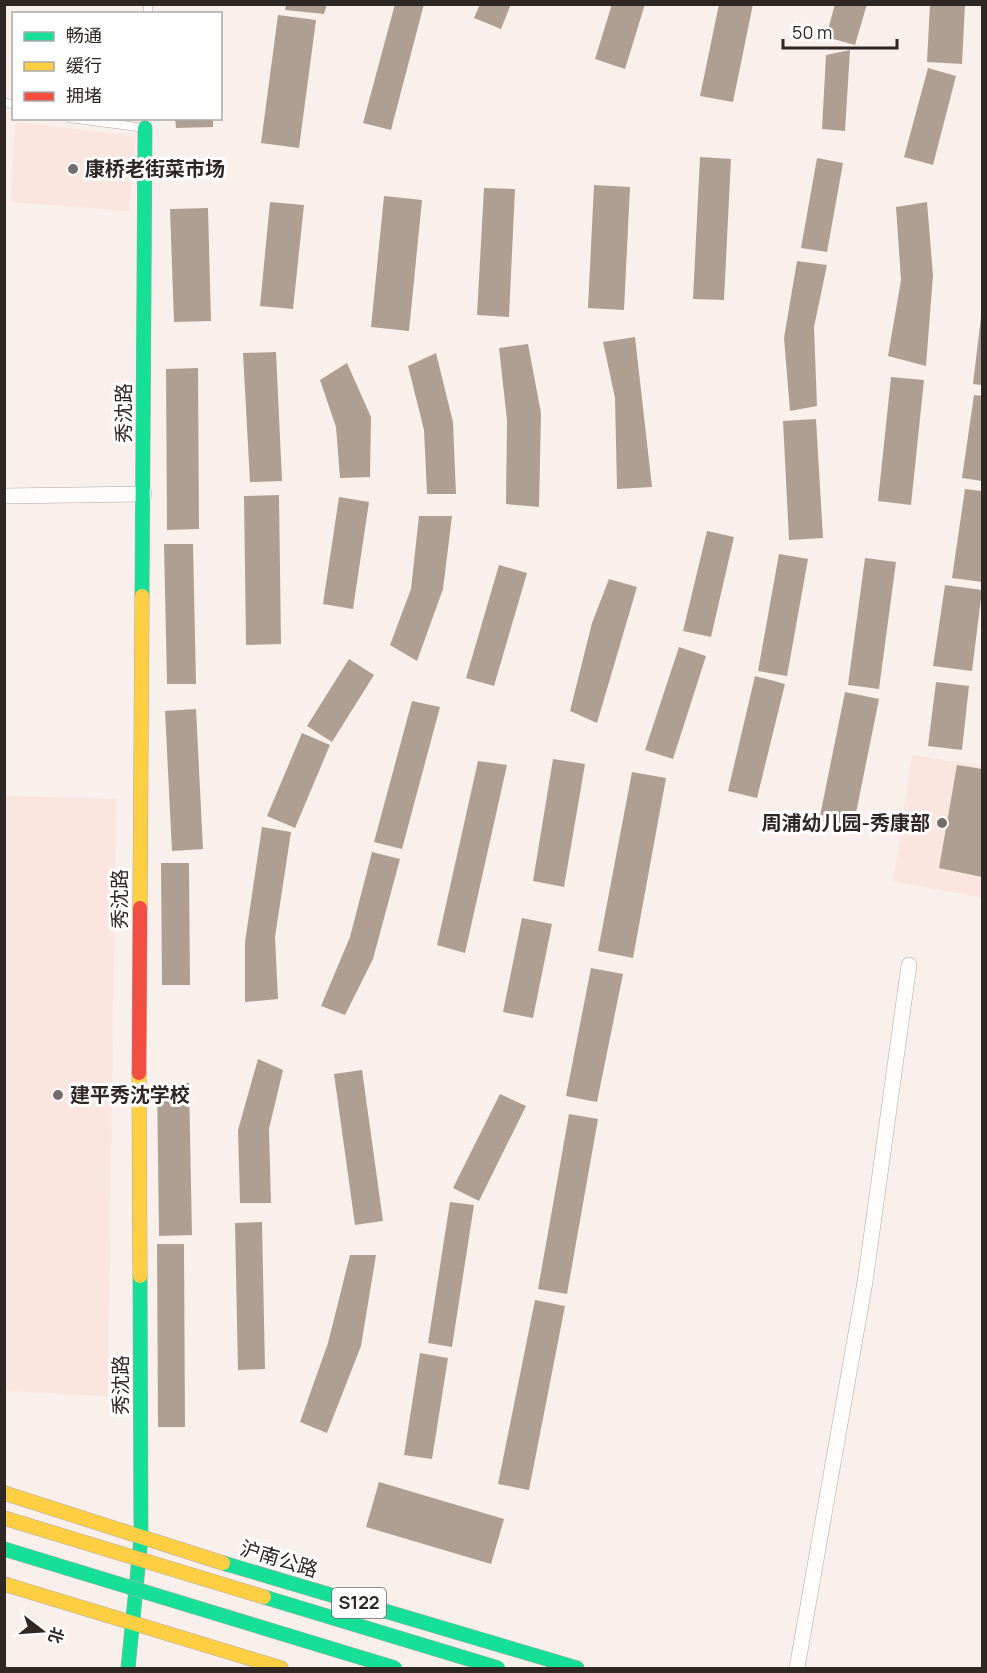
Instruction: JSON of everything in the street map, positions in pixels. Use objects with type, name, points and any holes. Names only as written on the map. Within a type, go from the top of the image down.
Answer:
[{"type":"main road","name":"秀沈路","points":[[128,1668],[141,1538],[139,1033],[145,123]]},
{"type":"main road","name":"沪南公路","points":[[4,1493],[141,1538],[577,1668]]},
{"type":"main road","points":[[4,1518],[498,1668]]},
{"type":"main road","points":[[4,1549],[395,1668]]},
{"type":"main road","points":[[4,1584],[281,1668]]},
{"type":"street","points":[[4,496],[143,494]]},
{"type":"street","points":[[797,1668],[865,1282],[909,965]]},
{"type":"lane","points":[[99,120],[145,123]]},
{"type":"shaded area","name":"康桥老街菜市场","points":[[15,122],[136,136],[129,211],[11,202]]},
{"type":"shaded area","name":"周浦幼儿园-秀康部","points":[[912,755],[982,766],[982,898],[893,881]]},
{"type":"shaded area","name":"建平秀沈学校","points":[[5,796],[116,799],[108,1396],[5,1391]]},
{"type":"building","points":[[286,4],[327,4],[324,14],[285,10]]},
{"type":"building","points":[[395,4],[424,4],[391,130],[363,123]]},
{"type":"building","points":[[480,4],[511,4],[501,29],[474,18]]},
{"type":"building","points":[[612,4],[645,4],[625,69],[595,59]]},
{"type":"building","points":[[719,4],[753,4],[733,102],[700,96]]},
{"type":"building","points":[[835,4],[867,4],[855,45],[826,37]]},
{"type":"building","points":[[930,4],[965,4],[962,64],[927,62]]},
{"type":"building","points":[[278,15],[316,20],[299,148],[261,143]]},
{"type":"building","points":[[850,50],[845,131],[822,129],[826,55]]},
{"type":"building","points":[[928,68],[956,76],[933,165],[904,157]]},
{"type":"building","points":[[175,120],[213,120],[213,127],[176,128]]},
{"type":"building","points":[[700,157],[731,159],[724,300],[693,299]]},
{"type":"building","points":[[817,158],[843,163],[827,252],[801,248]]},
{"type":"building","points":[[594,185],[630,187],[624,310],[588,308]]},
{"type":"building","points":[[484,188],[515,189],[509,317],[477,315]]},
{"type":"building","points":[[384,196],[422,200],[409,331],[371,327]]},
{"type":"building","points":[[270,202],[304,205],[293,309],[260,306]]},
{"type":"building","points":[[927,202],[933,275],[926,366],[888,356],[901,280],[896,207]]},
{"type":"building","points":[[208,208],[211,321],[174,322],[170,209]]},
{"type":"building","points":[[797,261],[827,265],[814,327],[817,406],[790,411],[784,338]]},
{"type":"building","points":[[982,317],[982,385],[973,384]]},
{"type":"building","points":[[635,337],[652,487],[617,489],[615,398],[603,342]]},
{"type":"building","points":[[528,344],[541,413],[539,507],[506,504],[507,420],[499,348]]},
{"type":"building","points":[[276,352],[282,481],[250,482],[243,353]]},
{"type":"building","points":[[436,353],[453,422],[456,494],[427,494],[424,430],[408,366]]},
{"type":"building","points":[[347,363],[371,417],[370,477],[340,478],[336,427],[320,380]]},
{"type":"building","points":[[198,368],[199,529],[167,530],[166,369]]},
{"type":"building","points":[[891,377],[924,380],[911,505],[878,501]]},
{"type":"building","points":[[974,395],[982,396],[982,481],[962,478]]},
{"type":"building","points":[[816,419],[823,538],[789,540],[783,421]]},
{"type":"building","points":[[965,489],[982,491],[982,582],[952,578]]},
{"type":"building","points":[[279,495],[281,644],[246,645],[244,496]]},
{"type":"building","points":[[339,497],[369,502],[353,609],[323,604]]},
{"type":"building","points":[[419,516],[452,516],[443,589],[417,661],[390,645],[411,589]]},
{"type":"building","points":[[707,531],[734,537],[711,637],[683,631]]},
{"type":"building","points":[[164,544],[193,544],[196,684],[167,684]]},
{"type":"building","points":[[779,554],[808,559],[787,676],[758,671]]},
{"type":"building","points":[[865,558],[896,562],[879,689],[848,685]]},
{"type":"building","points":[[499,565],[527,573],[494,686],[466,678]]},
{"type":"building","points":[[609,579],[637,587],[597,723],[570,711],[592,623]]},
{"type":"building","points":[[945,585],[982,590],[972,671],[933,666]]},
{"type":"building","points":[[679,647],[706,656],[673,759],[645,750]]},
{"type":"building","points":[[349,659],[374,675],[332,742],[307,726]]},
{"type":"building","points":[[755,676],[785,684],[757,798],[728,791]]},
{"type":"building","points":[[936,682],[969,686],[962,750],[928,746]]},
{"type":"building","points":[[845,692],[879,699],[853,828],[819,821]]},
{"type":"building","points":[[412,701],[440,707],[402,849],[374,842]]},
{"type":"building","points":[[196,709],[203,849],[172,851],[165,711]]},
{"type":"building","points":[[302,733],[330,745],[295,828],[267,816]]},
{"type":"building","points":[[553,759],[585,764],[564,887],[533,881]]},
{"type":"building","points":[[478,761],[507,765],[465,953],[437,945]]},
{"type":"building","points":[[957,765],[982,769],[982,877],[939,868]]},
{"type":"building","points":[[632,772],[666,778],[633,958],[598,951]]},
{"type":"building","points":[[262,827],[291,832],[275,937],[278,999],[245,1002],[245,942]]},
{"type":"building","points":[[372,852],[400,859],[373,959],[345,1015],[321,1006],[350,937]]},
{"type":"building","points":[[161,863],[189,863],[190,985],[162,985]]},
{"type":"building","points":[[522,918],[552,924],[533,1018],[503,1012]]},
{"type":"building","points":[[591,968],[623,974],[597,1102],[566,1096]]},
{"type":"building","points":[[258,1059],[283,1070],[269,1129],[271,1203],[240,1203],[238,1130]]},
{"type":"building","points":[[362,1070],[383,1221],[355,1225],[334,1074]]},
{"type":"building","points":[[189,1083],[192,1235],[159,1236],[157,1084]]},
{"type":"building","points":[[500,1094],[526,1106],[479,1201],[453,1188]]},
{"type":"building","points":[[569,1114],[598,1119],[567,1294],[538,1289]]},
{"type":"building","points":[[450,1202],[474,1205],[452,1347],[428,1343]]},
{"type":"building","points":[[262,1222],[265,1369],[238,1370],[235,1223]]},
{"type":"building","points":[[157,1244],[184,1244],[185,1427],[158,1427]]},
{"type":"building","points":[[350,1255],[376,1255],[361,1346],[327,1433],[300,1422],[328,1343]]},
{"type":"building","points":[[535,1300],[565,1306],[529,1490],[498,1484]]},
{"type":"building","points":[[420,1353],[448,1358],[432,1459],[404,1455]]},
{"type":"building","points":[[379,1482],[504,1519],[491,1564],[366,1527]]},
{"type":"traffic: fast","points":[[142,596],[145,128]]},
{"type":"traffic: fast","points":[[128,1668],[141,1538],[140,1276]]},
{"type":"traffic: fast","points":[[4,1549],[395,1668]]},
{"type":"traffic: fast","points":[[223,1563],[577,1668]]},
{"type":"traffic: fast","points":[[264,1597],[498,1668]]},
{"type":"traffic: slow","points":[[140,908],[142,596]]},
{"type":"traffic: slow","points":[[139,1073],[140,1276]]},
{"type":"traffic: slow","points":[[4,1493],[223,1563]]},
{"type":"traffic: slow","points":[[4,1518],[264,1597]]},
{"type":"traffic: slow","points":[[4,1584],[281,1668]]},
{"type":"traffic: jam","points":[[139,1073],[140,908]]},
{"type":"place","name":"康桥老街菜市场","points":[[73,169]]},
{"type":"place","name":"周浦幼儿园-秀康部","points":[[942,823]]},
{"type":"place","name":"建平秀沈学校","points":[[58,1095]]}]
